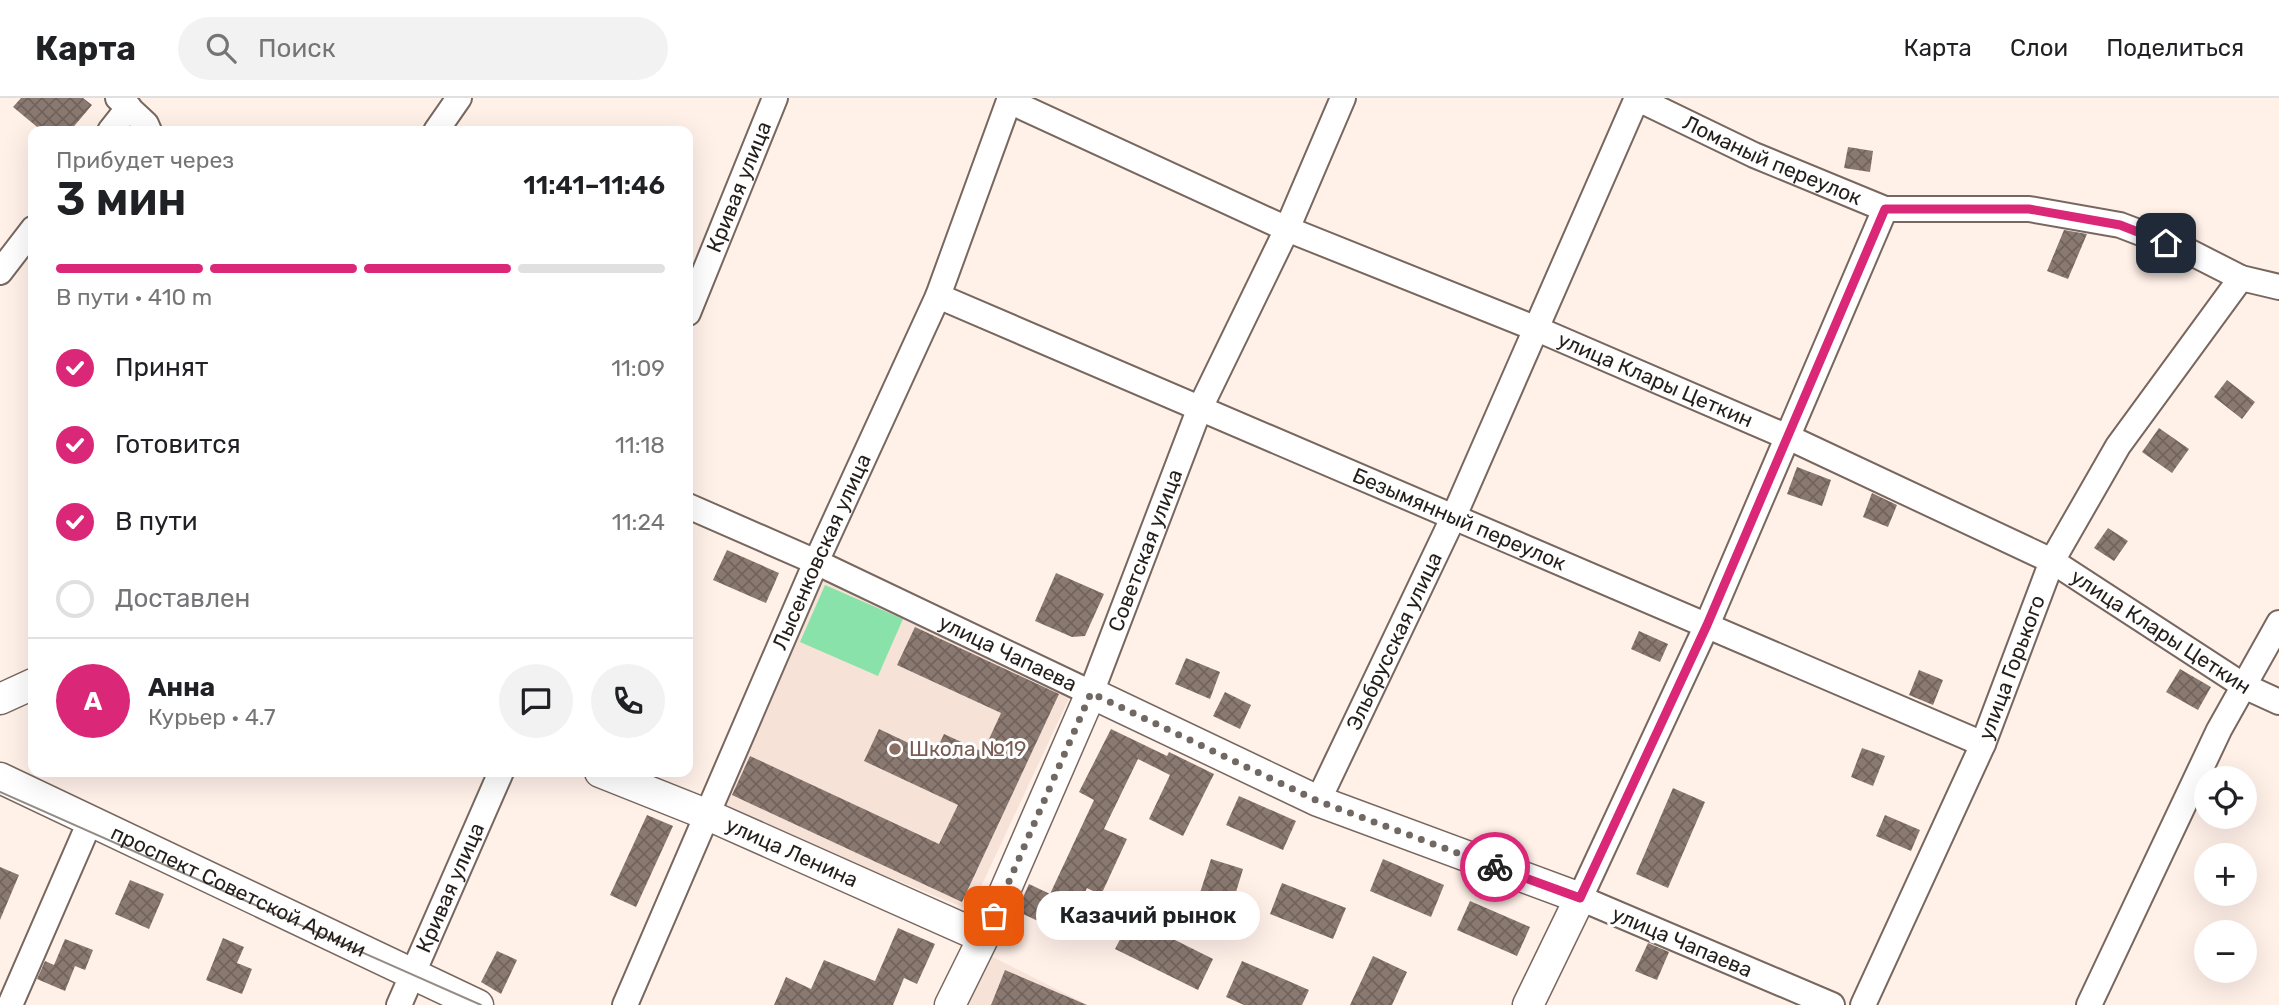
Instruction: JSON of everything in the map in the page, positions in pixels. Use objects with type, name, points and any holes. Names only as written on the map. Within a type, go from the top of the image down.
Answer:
[{"type":"main road","points":[[0,699],[28,686]]},
{"type":"main road","name":"улица Чапаева","points":[[1091,693],[1318,801],[1580,898]]},
{"type":"main road","name":"Советская улица","points":[[950,1005],[1091,693]]},
{"type":"main road","name":"улица Ленина","points":[[613,777],[708,815],[982,937]]},
{"type":"main road","name":"проспект Советской Армии","points":[[0,778],[478,1005]]},
{"type":"main road","points":[[1528,1005],[1580,898]]},
{"type":"street","points":[[439,126],[459,98]]},
{"type":"street","name":"Кривая улица","points":[[693,301],[775,98]]},
{"type":"street","name":"Советская улица","points":[[1091,693],[1199,410],[1287,229],[1343,98]]},
{"type":"street","name":"Ломаный переулок","points":[[1636,98],[1754,155],[1885,209],[2029,209],[2120,225],[2188,251],[2241,278],[2279,287]]},
{"type":"street","name":"Эльбрусская улица","points":[[1318,801],[1454,516],[1636,98]]},
{"type":"street","name":"улица Клары Цеткин","points":[[1009,99],[1287,229],[1537,329],[1790,438],[2052,561],[2244,685],[2279,702]]},
{"type":"street","name":"Лысенковская улица","points":[[625,1005],[816,562],[937,296],[1009,99]]},
{"type":"street","points":[[112,126],[123,102],[145,126]]},
{"type":"street","points":[[1580,898],[1707,625],[1790,438],[1885,209]]},
{"type":"street","points":[[0,272],[28,236]]},
{"type":"street","name":"улица Горького","points":[[1863,1005],[1983,744],[2052,561],[2118,446],[2241,278]]},
{"type":"street","name":"Безымянный переулок","points":[[937,296],[1983,744]]},
{"type":"street","name":"улица Чапаева","points":[[693,508],[816,562],[1091,693]]},
{"type":"street","points":[[2089,1005],[2219,730],[2279,623]]},
{"type":"street","name":"Кривая улица","points":[[398,1005],[499,777]]},
{"type":"street","points":[[10,1005],[91,819]]},
{"type":"street","name":"улица Чапаева","points":[[1580,898],[1832,1005]]},
{"type":"shaded area","name":"Школа №19","points":[[819,569],[1073,690],[970,910],[721,809]]},
{"type":"shaded area","points":[[991,956],[1088,1005],[969,1005]]},
{"type":"green space","points":[[825,585],[903,619],[878,676],[800,642]]},
{"type":"building","points":[[21,98],[83,98],[92,105],[74,126],[36,126],[13,107]]},
{"type":"building","points":[[1848,147],[1873,151],[1870,172],[1844,168]]},
{"type":"building","points":[[2064,230],[2087,234],[2068,279],[2047,271]]},
{"type":"building","points":[[2227,380],[2255,402],[2242,419],[2214,397]]},
{"type":"building","points":[[2159,428],[2189,449],[2172,473],[2142,452]]},
{"type":"building","points":[[1797,467],[1831,480],[1822,506],[1787,494]]},
{"type":"building","points":[[1872,493],[1897,505],[1888,527],[1863,517]]},
{"type":"building","points":[[2108,528],[2128,541],[2114,561],[2094,548]]},
{"type":"building","points":[[727,550],[779,573],[766,603],[713,580]]},
{"type":"building","points":[[1056,573],[1104,594],[1085,636],[1072,637],[1035,621]]},
{"type":"building","points":[[915,627],[1059,694],[962,902],[732,795],[750,756],[939,844],[958,805],[864,761],[879,729],[934,755],[944,734],[983,752],[1001,713],[897,665]]},
{"type":"building","points":[[1639,631],[1668,644],[1660,662],[1631,649]]},
{"type":"building","points":[[1186,658],[1220,672],[1210,699],[1175,684]]},
{"type":"building","points":[[2180,669],[2211,687],[2198,710],[2166,692]]},
{"type":"building","points":[[1919,670],[1943,680],[1933,705],[1909,695]]},
{"type":"building","points":[[1225,692],[1251,705],[1240,729],[1213,716]]},
{"type":"building","points":[[1111,729],[1167,756],[1169,752],[1214,774],[1183,836],[1149,819],[1170,775],[1138,759],[1104,829],[1127,839],[1101,895],[1087,888],[1065,934],[1017,911],[1029,884],[1050,894],[1094,800],[1079,792]]},
{"type":"building","points":[[1862,748],[1885,756],[1873,786],[1851,777]]},
{"type":"building","points":[[1673,788],[1705,802],[1668,888],[1636,874]]},
{"type":"building","points":[[1239,796],[1296,821],[1283,850],[1226,825]]},
{"type":"building","points":[[647,815],[673,826],[636,907],[610,895]]},
{"type":"building","points":[[1885,815],[1920,830],[1911,851],[1876,836]]},
{"type":"building","points":[[1211,859],[1243,869],[1229,915],[1196,905]]},
{"type":"building","points":[[1383,859],[1444,885],[1431,917],[1370,891]]},
{"type":"building","points":[[0,867],[19,875],[0,920]]},
{"type":"building","points":[[130,880],[164,894],[149,929],[115,914]]},
{"type":"building","points":[[1282,883],[1346,908],[1333,939],[1270,914]]},
{"type":"building","points":[[1470,901],[1530,927],[1517,956],[1457,930]]},
{"type":"building","points":[[1131,918],[1213,959],[1198,990],[1115,949]]},
{"type":"building","points":[[898,928],[935,944],[917,984],[904,978],[893,1005],[774,1005],[786,977],[811,989],[824,960],[875,981]]},
{"type":"building","points":[[223,938],[244,947],[237,963],[252,969],[242,994],[206,980]]},
{"type":"building","points":[[65,939],[93,950],[85,970],[75,966],[65,991],[37,979],[45,961],[54,965]]},
{"type":"building","points":[[1648,943],[1669,952],[1657,980],[1635,971]]},
{"type":"building","points":[[497,951],[517,960],[501,994],[481,982]]},
{"type":"building","points":[[1373,956],[1407,972],[1392,1005],[1350,1005]]},
{"type":"building","points":[[1242,961],[1309,990],[1302,1005],[1244,1005],[1226,997]]},
{"type":"building","points":[[1005,970],[1087,1005],[991,1005]]},
{"type":"tram line","points":[[0,792],[481,1005]]},
{"type":"way so far","points":[[994,916],[1091,693],[1318,801],[1495,867]]},
{"type":"place","name":"Школа №19","points":[[895,749]]},
{"type":"place","name":"Казачий рынок","points":[[994,916]]},
{"type":"route","points":[[1495,867],[1580,898],[1707,625],[1790,438],[1885,209],[2029,209],[2120,225],[2166,243]]}]
